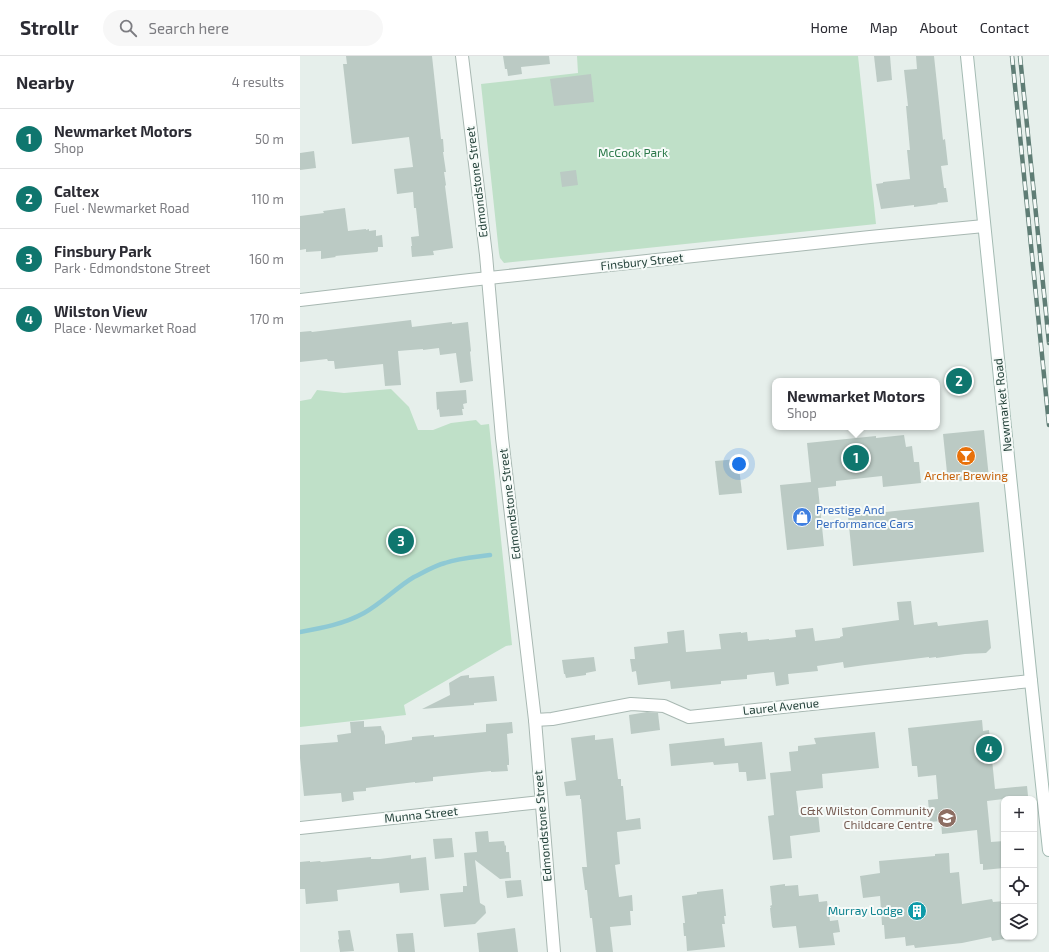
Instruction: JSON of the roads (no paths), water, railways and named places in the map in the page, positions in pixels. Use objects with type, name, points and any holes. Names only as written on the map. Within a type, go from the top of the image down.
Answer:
[{"type":"street","name":"Edmondstone Street","points":[[462,56],[488,278],[502,438],[535,720],[554,952]]},
{"type":"street","name":"Newmarket Road","points":[[967,56],[1031,681],[1046,785],[1049,850]]},
{"type":"street","name":"Finsbury Street","points":[[300,300],[488,278],[984,226]]},
{"type":"street","name":"Laurel Avenue","points":[[535,720],[552,719],[631,704],[664,706],[689,717],[1031,681]]},
{"type":"street","name":"Munna Street","points":[[300,828],[541,802]]},
{"type":"waterway","points":[[300,632],[333,625],[356,617],[371,609],[414,577],[437,565],[450,561],[490,555]]},
{"type":"railway","points":[[1012,56],[1049,425]]},
{"type":"railway","points":[[1020,56],[1049,343]]},
{"type":"place","name":"Caltex","points":[[959,381]]},
{"type":"place","name":"Archer Brewing","points":[[966,456]]},
{"type":"place","name":"Newmarket Motors","points":[[856,458]]},
{"type":"place","name":"Prestige And Performance Cars","points":[[802,517]]},
{"type":"place","name":"Finsbury Park","points":[[401,541]]},
{"type":"place","name":"Wilston View","points":[[989,749]]},
{"type":"place","name":"C&K Wilston Community Childcare Centre","points":[[947,818]]},
{"type":"place","name":"Murray Lodge","points":[[917,911]]},
{"type":"park label","name":"McCook Park","points":[[633,153]]}]
